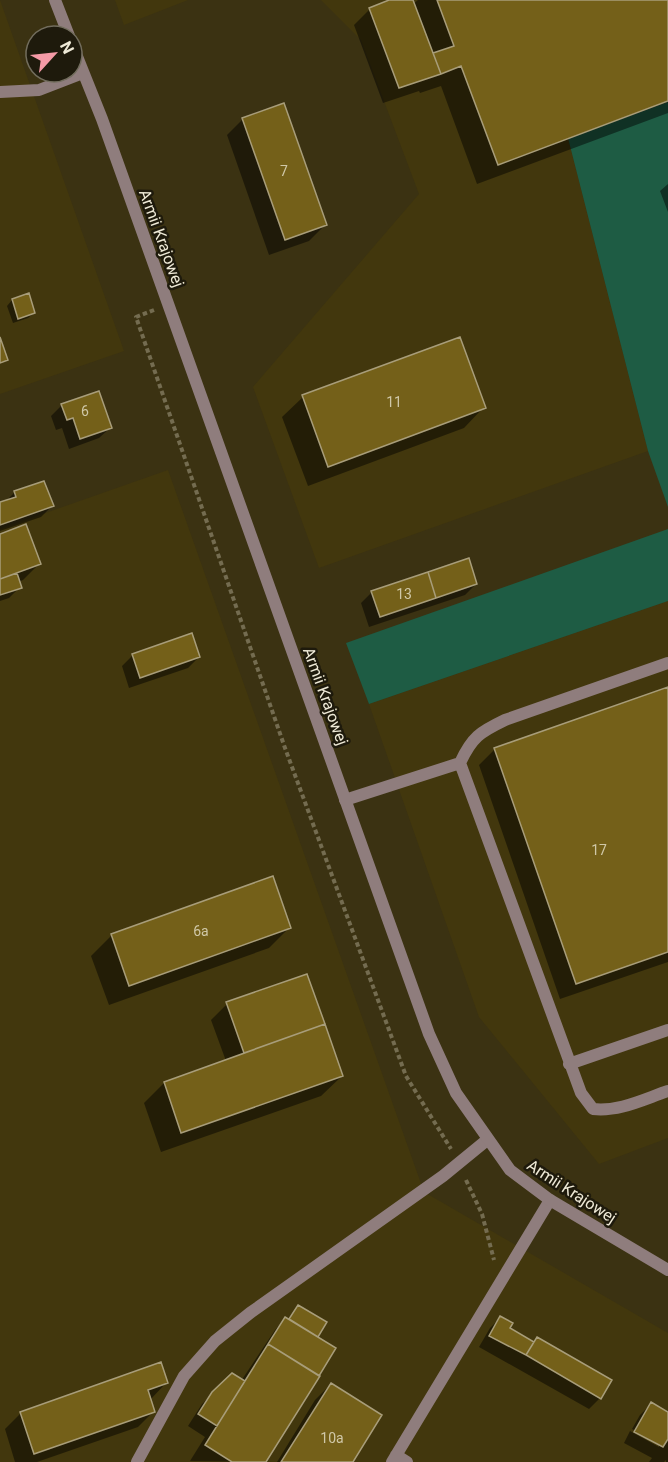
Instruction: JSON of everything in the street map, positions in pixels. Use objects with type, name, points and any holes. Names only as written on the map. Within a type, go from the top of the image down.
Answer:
[{"type":"street","points":[[55,0],[64,24]]},
{"type":"street","name":"Armii Krajowej","points":[[84,77],[112,149],[429,1035],[456,1093],[510,1170],[550,1200],[668,1269]]},
{"type":"street","points":[[0,92],[39,90],[56,84]]},
{"type":"street","points":[[668,663],[505,720],[485,730],[468,744],[460,763],[581,1093],[593,1109],[604,1110],[623,1107],[668,1090]]},
{"type":"street","points":[[345,800],[460,763]]},
{"type":"street","points":[[569,1064],[668,1030]]},
{"type":"street","points":[[137,1462],[184,1376],[215,1341],[488,1140]]},
{"type":"street","points":[[407,1462],[394,1459],[550,1200]]},
{"type":"path","points":[[136,317],[289,759],[406,1076],[459,1163],[482,1214],[501,1281]]},
{"type":"shaded area","points":[[0,0],[24,68],[24,84],[30,84],[124,351],[0,394]]},
{"type":"shaded area","points":[[115,0],[188,0],[124,25]]},
{"type":"shaded area","points":[[321,0],[668,0],[668,102],[568,138],[648,451],[319,568],[253,387],[419,194],[361,40]]},
{"type":"shaded area","points":[[168,470],[424,1192],[668,1333],[668,1462],[0,1462],[0,529]]},
{"type":"shaded area","points":[[668,601],[668,1138],[599,1164],[479,1017],[369,704]]},
{"type":"green space","points":[[668,102],[668,507],[648,451],[568,138]]},
{"type":"green space","points":[[668,529],[668,601],[369,704],[346,643]]},
{"type":"building","points":[[389,0],[413,0],[441,74],[399,88],[369,8]]},
{"type":"building","points":[[437,0],[668,0],[668,101],[498,165],[461,66],[441,74],[433,53],[454,46]]},
{"type":"building","points":[[284,103],[327,225],[285,240],[242,118]]},
{"type":"building","points":[[29,293],[35,313],[18,319],[12,299]]},
{"type":"building","points":[[0,337],[8,360],[0,363]]},
{"type":"building","points":[[460,337],[486,408],[328,467],[302,395]]},
{"type":"building","points":[[99,391],[112,428],[80,439],[73,418],[67,420],[61,404]]},
{"type":"building","points":[[44,481],[54,506],[0,525],[0,502],[16,497],[14,491]]},
{"type":"building","points":[[26,524],[41,564],[0,579],[0,534]]},
{"type":"building","points":[[469,558],[477,584],[436,598],[428,572]]},
{"type":"building","points":[[428,572],[436,598],[380,617],[371,591]]},
{"type":"building","points":[[17,573],[22,588],[0,595],[0,579]]},
{"type":"building","points":[[192,633],[200,657],[140,678],[132,654]]},
{"type":"building","points":[[668,687],[668,952],[576,984],[494,748]]},
{"type":"building","points":[[273,876],[291,928],[129,986],[111,934]]},
{"type":"building","points":[[307,974],[325,1024],[244,1053],[226,1002]]},
{"type":"building","points":[[325,1024],[343,1076],[181,1133],[164,1082]]},
{"type":"building","points":[[298,1305],[327,1322],[318,1337],[289,1319]]},
{"type":"building","points":[[500,1316],[513,1323],[510,1328],[534,1342],[526,1355],[489,1336]]},
{"type":"building","points":[[285,1317],[336,1348],[319,1376],[268,1344]]},
{"type":"building","points":[[537,1337],[612,1380],[601,1399],[526,1355]]},
{"type":"building","points":[[268,1344],[320,1376],[266,1462],[232,1462],[205,1445]]},
{"type":"building","points":[[161,1362],[168,1383],[148,1390],[155,1412],[34,1454],[20,1412]]},
{"type":"building","points":[[232,1373],[245,1381],[217,1426],[198,1414],[212,1392]]},
{"type":"building","points":[[331,1383],[382,1415],[353,1462],[281,1462]]},
{"type":"building","points":[[651,1402],[668,1412],[668,1439],[663,1447],[634,1432]]}]
